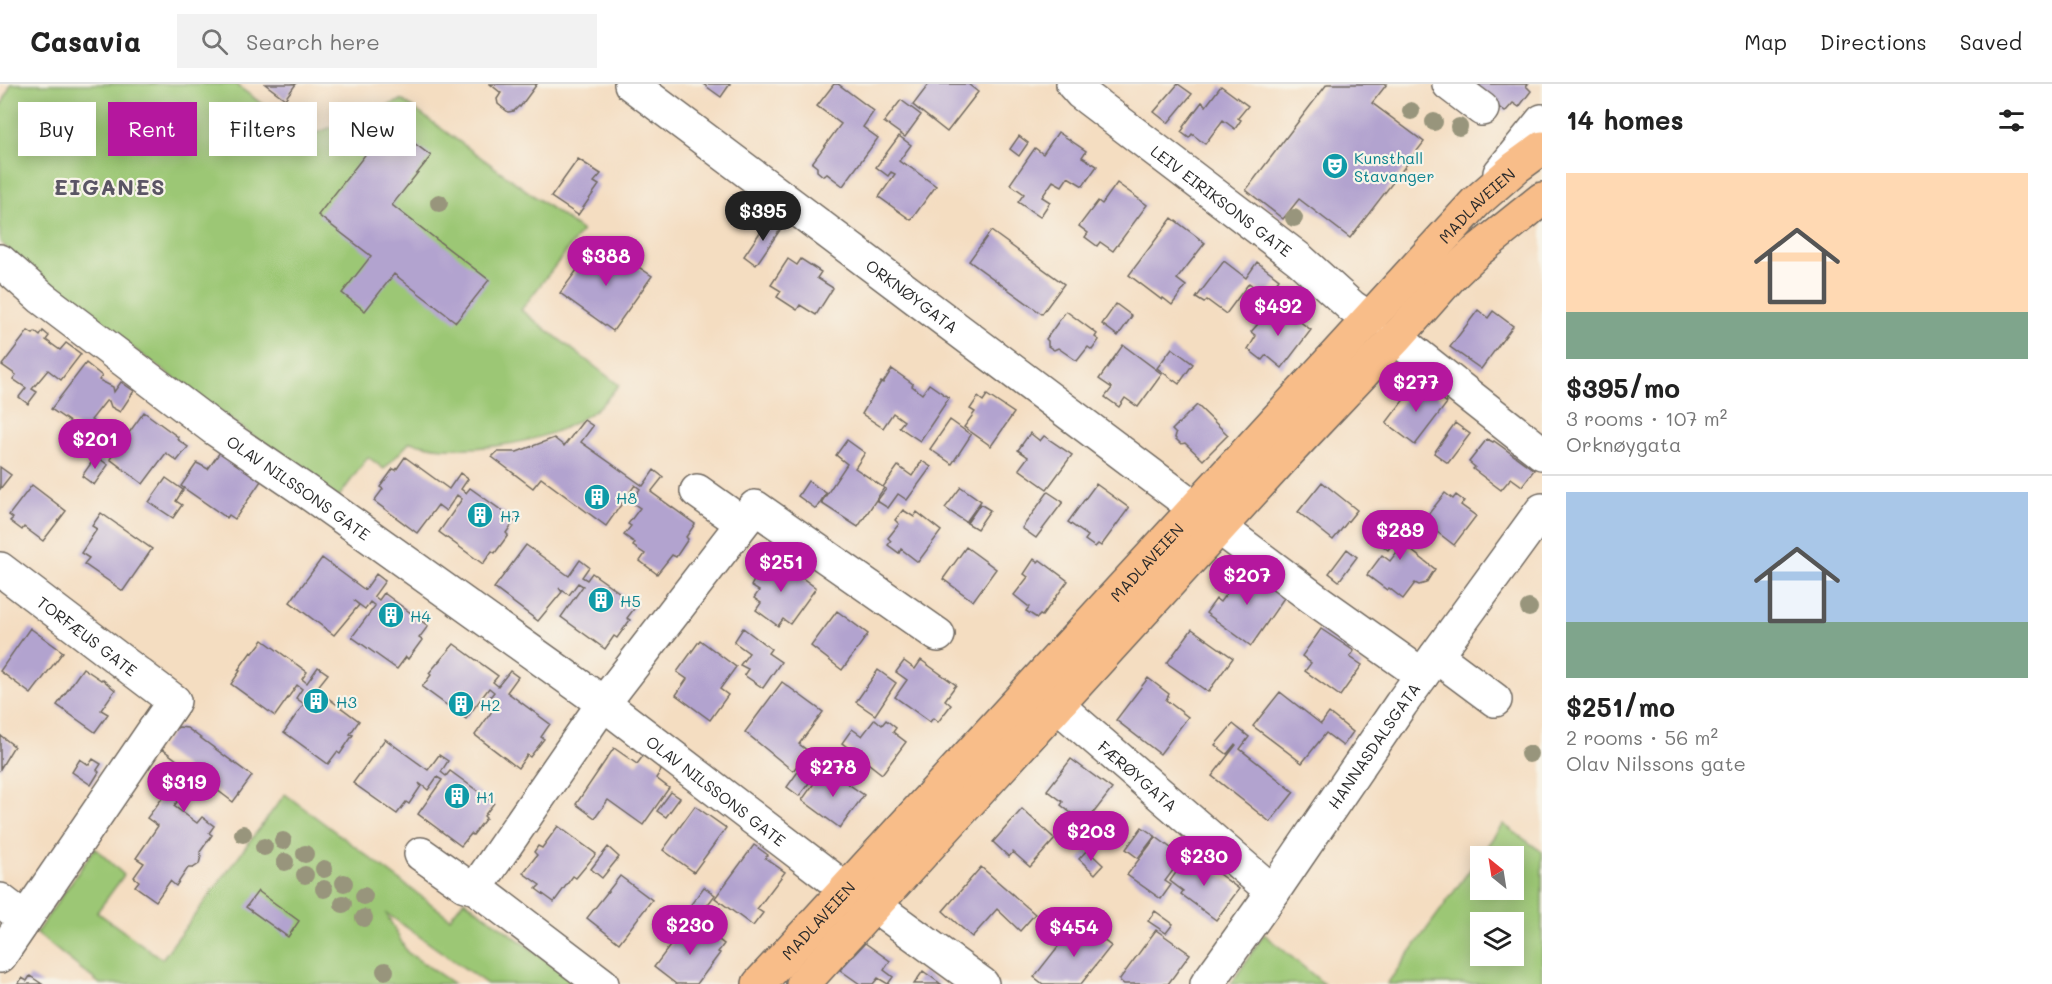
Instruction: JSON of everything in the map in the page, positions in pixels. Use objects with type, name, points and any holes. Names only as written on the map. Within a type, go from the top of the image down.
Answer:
[{"type":"main road","name":"MADLAVEIEN","points":[[803,984],[887,914],[1370,319],[1476,202],[1516,166],[1542,148]]},
{"type":"main road","name":"MADLAVEIEN","points":[[759,984],[1208,518],[1396,338],[1450,276],[1542,199]]},
{"type":"street","name":"ORKNØYGATA","points":[[631,84],[1312,597],[1429,665],[1495,700]]},
{"type":"street","name":"LEIV EIRIKSONS GATE","points":[[1073,84],[1299,259],[1352,307],[1370,319]]},
{"type":"street","points":[[1449,84],[1482,109]]},
{"type":"street","points":[[1476,202],[1542,121]]},
{"type":"street","name":"OLAV NILSSONS GATE","points":[[0,261],[42,297],[215,429],[313,496],[603,704],[830,877]]},
{"type":"street","points":[[1396,338],[1542,453]]},
{"type":"street","points":[[697,491],[742,523]]},
{"type":"street","points":[[476,888],[603,704],[755,507],[938,635]]},
{"type":"street","name":"HANNASDALSGATA","points":[[1207,984],[1429,665],[1542,510]]},
{"type":"street","name":"TORFÆUS GATE","points":[[0,569],[174,701],[12,910]]},
{"type":"street","name":"FÆRØYGATA","points":[[1058,706],[1273,892]]},
{"type":"street","points":[[421,854],[465,885],[476,888],[602,984]]},
{"type":"street","points":[[0,956],[12,910]]},
{"type":"street","points":[[887,914],[982,984]]},
{"type":"green space","points":[[11,84],[235,84],[259,102],[209,102],[209,156],[317,156],[317,133],[329,128],[329,156],[416,156],[416,110],[582,231],[521,310],[619,385],[588,415],[570,425],[530,440],[466,448],[437,447],[410,442],[384,469],[368,457],[338,498],[63,297],[0,242],[0,109]]},
{"type":"green space","points":[[285,794],[450,918],[464,900],[579,984],[487,984],[386,913],[407,952],[454,984],[100,984],[36,933],[95,848],[124,875],[97,912],[162,959]]},
{"type":"green space","points":[[1503,824],[1542,852],[1542,984],[1387,984],[1470,870],[1470,900],[1524,900],[1524,846],[1487,846]]},
{"type":"green space","points":[[1264,934],[1324,984],[1231,984]]},
{"type":"building","points":[[265,84],[296,84],[285,99]]},
{"type":"building","points":[[490,84],[537,84],[520,107],[508,112],[498,104],[497,99],[501,93]]},
{"type":"building","points":[[703,84],[730,84],[721,97]]},
{"type":"building","points":[[834,84],[838,84],[874,111],[863,127],[878,138],[843,186],[827,174],[823,176],[812,163],[841,124],[817,106]]},
{"type":"building","points":[[929,84],[968,84],[978,92],[947,132],[913,105]]},
{"type":"building","points":[[1178,84],[1192,94],[1168,123],[1154,112]]},
{"type":"building","name":"Kunsthall Stavanger","points":[[1327,84],[1387,84],[1372,103],[1424,142],[1350,238],[1299,199],[1283,219],[1246,190]]},
{"type":"building","points":[[1470,84],[1528,84],[1526,86],[1531,91],[1519,107],[1513,103],[1505,112]]},
{"type":"building","points":[[1221,86],[1248,106],[1238,118],[1241,120],[1235,129],[1223,120],[1205,144],[1192,134],[1189,138],[1181,132],[1183,127],[1202,102],[1206,106]]},
{"type":"building","points":[[901,100],[921,115],[905,137],[884,122]]},
{"type":"building","points":[[1058,132],[1086,151],[1082,157],[1097,166],[1083,186],[1068,177],[1062,186],[1053,181],[1042,197],[1050,202],[1040,217],[1018,202],[1024,194],[1010,184],[1035,148],[1043,154]]},
{"type":"building","points":[[899,136],[911,145],[899,161],[936,186],[911,220],[879,197],[895,174],[891,172],[888,176],[876,167]]},
{"type":"building","points":[[1019,136],[1028,143],[1019,156],[1010,149]]},
{"type":"building","points":[[416,145],[431,156],[392,205],[489,280],[456,322],[394,274],[365,311],[342,293],[371,256],[318,215],[364,156],[416,156]]},
{"type":"building","points":[[578,159],[601,174],[594,182],[599,185],[578,215],[551,197]]},
{"type":"building","points":[[1117,183],[1147,205],[1113,251],[1100,242],[1097,246],[1085,237],[1088,233],[1079,226],[1098,201],[1102,204]]},
{"type":"building","points":[[1172,218],[1205,243],[1177,279],[1186,286],[1172,305],[1129,275]]},
{"type":"building","points":[[769,219],[782,227],[756,265],[744,256]]},
{"type":"building","points":[[991,231],[1064,284],[1042,314],[969,261]]},
{"type":"building","points":[[610,248],[652,276],[613,331],[560,293],[591,251],[602,259]]},
{"type":"building","points":[[788,259],[797,265],[801,259],[821,272],[817,278],[833,288],[816,315],[800,305],[797,310],[777,297],[781,291],[771,285]]},
{"type":"building","points":[[1224,261],[1246,278],[1257,262],[1279,279],[1266,296],[1249,283],[1226,314],[1207,300],[1204,303],[1196,298]]},
{"type":"building","points":[[1116,304],[1132,316],[1118,336],[1102,324]]},
{"type":"building","points":[[1279,306],[1311,330],[1282,368],[1266,355],[1262,360],[1248,349],[1256,336],[1251,332],[1270,310],[1274,313]]},
{"type":"building","points":[[1478,310],[1488,318],[1493,311],[1513,326],[1481,369],[1450,347]]},
{"type":"building","points":[[1066,311],[1097,334],[1095,337],[1099,340],[1092,350],[1088,347],[1077,361],[1058,348],[1054,350],[1048,346],[1046,339]]},
{"type":"building","points":[[28,331],[40,336],[43,331],[49,336],[46,340],[60,350],[66,343],[81,354],[61,380],[48,370],[32,389],[37,392],[28,404],[19,397],[26,388],[13,379],[16,375],[2,365]]},
{"type":"building","points":[[1123,345],[1162,374],[1138,407],[1125,398],[1119,407],[1105,397],[1112,388],[1099,379]]},
{"type":"building","points":[[1172,348],[1193,364],[1179,384],[1157,368]]},
{"type":"building","points":[[86,363],[102,376],[99,380],[113,387],[114,392],[121,382],[134,391],[120,412],[111,407],[109,401],[106,401],[91,420],[94,422],[86,433],[51,409]]},
{"type":"building","points":[[892,369],[913,384],[912,386],[922,394],[929,384],[949,398],[920,441],[899,427],[904,421],[893,413],[883,428],[862,414],[881,382],[883,383]]},
{"type":"building","points":[[1418,381],[1447,403],[1415,445],[1386,423]]},
{"type":"building","points":[[987,395],[1014,413],[991,446],[964,427],[975,412],[970,409],[978,397],[983,401]]},
{"type":"building","points":[[1197,405],[1228,435],[1203,460],[1185,443],[1181,444],[1175,438],[1176,434],[1172,430]]},
{"type":"building","points":[[144,412],[188,447],[177,461],[166,453],[143,484],[110,459]]},
{"type":"building","name":"H8","points":[[584,420],[593,426],[581,442],[643,486],[654,470],[663,477],[651,492],[695,524],[676,557],[672,555],[657,574],[640,561],[645,554],[633,546],[635,543],[624,535],[631,526],[628,524],[640,508],[631,502],[640,489],[635,485],[606,526],[541,478],[533,488],[492,457],[497,452],[517,452],[554,438],[564,446]]},
{"type":"building","points":[[950,420],[971,435],[952,464],[930,449]]},
{"type":"building","points":[[1455,423],[1470,434],[1448,463],[1434,453]]},
{"type":"building","points":[[1030,433],[1040,441],[1044,436],[1072,455],[1047,489],[1019,469],[1028,457],[1018,450]]},
{"type":"building","points":[[1487,439],[1494,441],[1534,470],[1522,486],[1511,478],[1501,490],[1473,469],[1475,467],[1469,462]]},
{"type":"building","points":[[847,440],[865,453],[855,468],[884,488],[858,527],[821,503],[847,464],[836,455]]},
{"type":"building","points":[[220,452],[261,481],[235,519],[229,515],[227,518],[181,486],[197,463],[208,469]]},
{"type":"building","points":[[96,456],[108,465],[94,485],[82,476]]},
{"type":"building","name":"H7","points":[[405,457],[449,489],[460,473],[468,479],[461,489],[466,493],[470,488],[515,520],[495,553],[492,551],[483,564],[439,532],[462,499],[457,495],[446,511],[438,505],[417,533],[374,501],[383,489],[380,487]]},
{"type":"building","points":[[922,461],[931,467],[907,500],[898,494],[888,508],[877,501],[886,489],[883,487],[898,466],[912,476]]},
{"type":"building","points":[[0,467],[11,475],[0,489]]},
{"type":"building","points":[[166,478],[183,490],[176,501],[182,505],[173,518],[149,502]]},
{"type":"building","points":[[808,481],[826,493],[816,509],[798,496]]},
{"type":"building","points":[[1322,482],[1357,510],[1333,540],[1298,512]]},
{"type":"building","points":[[1096,484],[1129,508],[1101,546],[1098,544],[1095,547],[1085,540],[1088,536],[1068,522]]},
{"type":"building","points":[[32,485],[66,511],[43,541],[24,527],[22,530],[10,521],[13,518],[9,515]]},
{"type":"building","points":[[961,487],[981,501],[966,522],[945,508]]},
{"type":"building","points":[[1048,492],[1063,502],[1036,538],[1022,528]]},
{"type":"building","points":[[1445,493],[1453,499],[1456,495],[1464,501],[1461,505],[1476,516],[1454,545],[1423,521]]},
{"type":"building","points":[[980,504],[990,510],[977,529],[967,523]]},
{"type":"building","points":[[903,510],[914,517],[917,512],[941,531],[918,562],[901,549],[899,553],[888,545],[891,541],[888,538],[899,524],[895,520]]},
{"type":"building","points":[[101,513],[152,549],[123,591],[84,564],[89,558],[81,553],[97,529],[92,526]]},
{"type":"building","points":[[1393,516],[1416,534],[1407,547],[1435,569],[1426,583],[1419,585],[1415,583],[1403,599],[1367,575],[1382,555],[1390,561],[1400,548],[1393,543],[1388,550],[1376,540]]},
{"type":"building","name":"H5","points":[[526,545],[569,576],[580,560],[589,567],[582,577],[587,580],[592,573],[637,605],[627,618],[630,620],[617,638],[614,636],[605,649],[561,617],[583,586],[578,583],[569,595],[559,588],[562,592],[538,621],[494,588]]},
{"type":"building","points":[[966,547],[996,569],[973,601],[943,579]]},
{"type":"building","points":[[1347,549],[1357,557],[1339,581],[1329,573]]},
{"type":"building","name":"H4","points":[[322,558],[365,590],[376,574],[385,581],[374,596],[379,600],[384,593],[428,626],[419,638],[422,640],[408,659],[406,657],[397,669],[352,637],[375,606],[370,602],[365,609],[353,600],[359,605],[334,635],[290,602]]},
{"type":"building","points":[[1034,559],[1038,562],[1040,560],[1068,581],[1042,616],[1037,618],[1026,611],[1029,607],[1014,595],[1028,577],[1024,574]]},
{"type":"building","points":[[780,562],[816,588],[790,624],[783,619],[778,626],[756,610],[761,603],[754,598],[759,591],[751,586],[758,573],[767,564],[775,569]]},
{"type":"building","points":[[1249,568],[1286,595],[1251,646],[1206,613],[1216,599],[1220,602],[1244,570],[1246,572]]},
{"type":"building","points":[[837,611],[868,634],[842,670],[811,646]]},
{"type":"building","points":[[30,628],[63,652],[31,694],[0,671]]},
{"type":"building","points":[[743,628],[771,649],[768,653],[781,662],[763,688],[744,675],[748,669],[740,665],[749,653],[734,642]]},
{"type":"building","points":[[1192,629],[1233,658],[1208,692],[1167,663]]},
{"type":"building","points":[[1321,629],[1354,651],[1350,657],[1362,665],[1340,696],[1305,671],[1311,663],[1302,656]]},
{"type":"building","name":"H3","points":[[263,640],[307,672],[302,679],[307,683],[318,667],[328,674],[316,689],[359,721],[340,754],[337,752],[328,764],[284,732],[304,704],[296,698],[302,689],[297,685],[275,716],[231,684],[251,652],[253,653]]},
{"type":"building","points":[[700,640],[736,667],[720,689],[728,695],[710,720],[676,695],[687,679],[677,672]]},
{"type":"building","name":"H2","points":[[454,644],[498,676],[493,682],[498,686],[510,671],[518,677],[507,692],[550,724],[541,737],[544,739],[530,757],[527,755],[518,768],[475,735],[495,707],[487,701],[494,692],[489,688],[466,719],[422,687],[431,675],[429,673]]},
{"type":"building","points":[[921,660],[956,685],[945,700],[951,705],[938,722],[933,718],[930,722],[895,697],[907,680],[896,672],[904,661],[915,669]]},
{"type":"building","points":[[83,668],[115,690],[101,710],[108,714],[95,732],[57,705]]},
{"type":"building","points":[[878,670],[896,683],[875,715],[856,702]]},
{"type":"building","points":[[1148,678],[1169,694],[1166,700],[1188,717],[1160,754],[1116,720]]},
{"type":"building","points":[[782,682],[823,712],[799,744],[808,751],[793,771],[745,732]]},
{"type":"building","points":[[1280,692],[1321,724],[1329,713],[1353,732],[1343,746],[1326,733],[1302,763],[1253,726]]},
{"type":"building","points":[[875,719],[882,725],[886,720],[896,728],[893,732],[906,742],[882,774],[842,743],[852,729],[862,736]]},
{"type":"building","points":[[1233,724],[1249,737],[1240,749],[1294,792],[1270,822],[1212,776],[1236,745],[1227,754],[1215,745]]},
{"type":"building","points":[[179,727],[187,728],[252,776],[233,802],[197,775],[174,806],[197,823],[202,817],[214,826],[209,833],[212,835],[200,852],[199,864],[188,868],[176,886],[170,881],[156,901],[135,886],[139,881],[134,877],[144,863],[136,858],[158,826],[147,818],[186,767],[161,748]]},
{"type":"building","points":[[0,735],[14,746],[0,769]]},
{"type":"building","name":"H1","points":[[385,739],[428,770],[439,755],[448,761],[441,772],[446,776],[450,771],[494,803],[473,835],[471,834],[461,846],[418,814],[442,780],[437,777],[428,790],[419,783],[421,786],[409,804],[406,802],[397,814],[353,783]]},
{"type":"building","points":[[614,748],[637,764],[643,756],[662,769],[656,778],[669,788],[643,825],[608,800],[595,818],[576,804]]},
{"type":"building","points":[[80,759],[89,765],[93,759],[101,764],[91,785],[72,772]]},
{"type":"building","points":[[1071,759],[1112,789],[1088,820],[1079,814],[1076,817],[1061,805],[1063,802],[1047,790]]},
{"type":"building","points":[[802,766],[815,775],[799,796],[787,787]]},
{"type":"building","points":[[825,768],[864,795],[840,828],[802,800]]},
{"type":"building","points":[[671,792],[680,798],[666,817],[657,811]]},
{"type":"building","points":[[695,806],[726,828],[694,872],[663,850]]},
{"type":"building","points":[[1022,809],[1055,839],[1030,867],[1013,852],[1009,857],[993,842]]},
{"type":"building","points":[[558,826],[596,854],[576,878],[573,876],[554,902],[536,889],[540,885],[523,873],[537,855],[534,852],[538,846],[542,848]]},
{"type":"building","points":[[1142,827],[1155,836],[1138,858],[1126,849]]},
{"type":"building","points":[[1156,837],[1183,857],[1165,881],[1171,885],[1161,899],[1127,875]]},
{"type":"building","points":[[754,845],[768,855],[765,858],[785,872],[757,909],[763,913],[753,926],[715,898]]},
{"type":"building","points":[[608,847],[619,857],[602,878],[591,869]]},
{"type":"building","points":[[1087,850],[1103,865],[1095,874],[1079,859]]},
{"type":"building","points":[[1187,857],[1201,867],[1204,863],[1239,889],[1216,920],[1181,894],[1183,891],[1170,881]]},
{"type":"building","points":[[981,867],[1035,914],[1020,931],[997,909],[972,937],[943,911]]},
{"type":"building","points":[[620,876],[652,900],[619,943],[587,918]]},
{"type":"building","points":[[704,887],[715,895],[700,915],[689,907]]},
{"type":"building","points":[[258,891],[299,921],[288,937],[246,907]]},
{"type":"building","points":[[1155,911],[1173,924],[1166,933],[1148,921]]},
{"type":"building","points":[[1078,921],[1111,946],[1081,984],[1043,984],[1034,977]]},
{"type":"building","points":[[698,924],[724,944],[697,984],[676,984],[654,967],[685,926],[692,932]]},
{"type":"building","points":[[1156,930],[1190,954],[1168,984],[1124,984],[1119,980]]},
{"type":"building","points":[[865,943],[890,961],[884,970],[893,977],[888,984],[878,978],[873,984],[860,984],[840,970]]},
{"type":"building","points":[[923,971],[941,984],[914,984]]},
{"type":"building","points":[[30,976],[42,984],[18,984],[22,978],[27,981]]},
{"type":"place","name":"Kunsthall Stavanger","points":[[1335,166]]},
{"type":"place","name":"H8","points":[[597,497]]},
{"type":"place","name":"H7","points":[[480,515]]},
{"type":"place","name":"H5","points":[[601,600]]},
{"type":"place","name":"H4","points":[[391,615]]},
{"type":"place","name":"H3","points":[[316,701]]},
{"type":"place","name":"H2","points":[[461,704]]},
{"type":"place","name":"H1","points":[[457,796]]},
{"type":"district","name":"EIGANES","points":[[110,186]]}]
